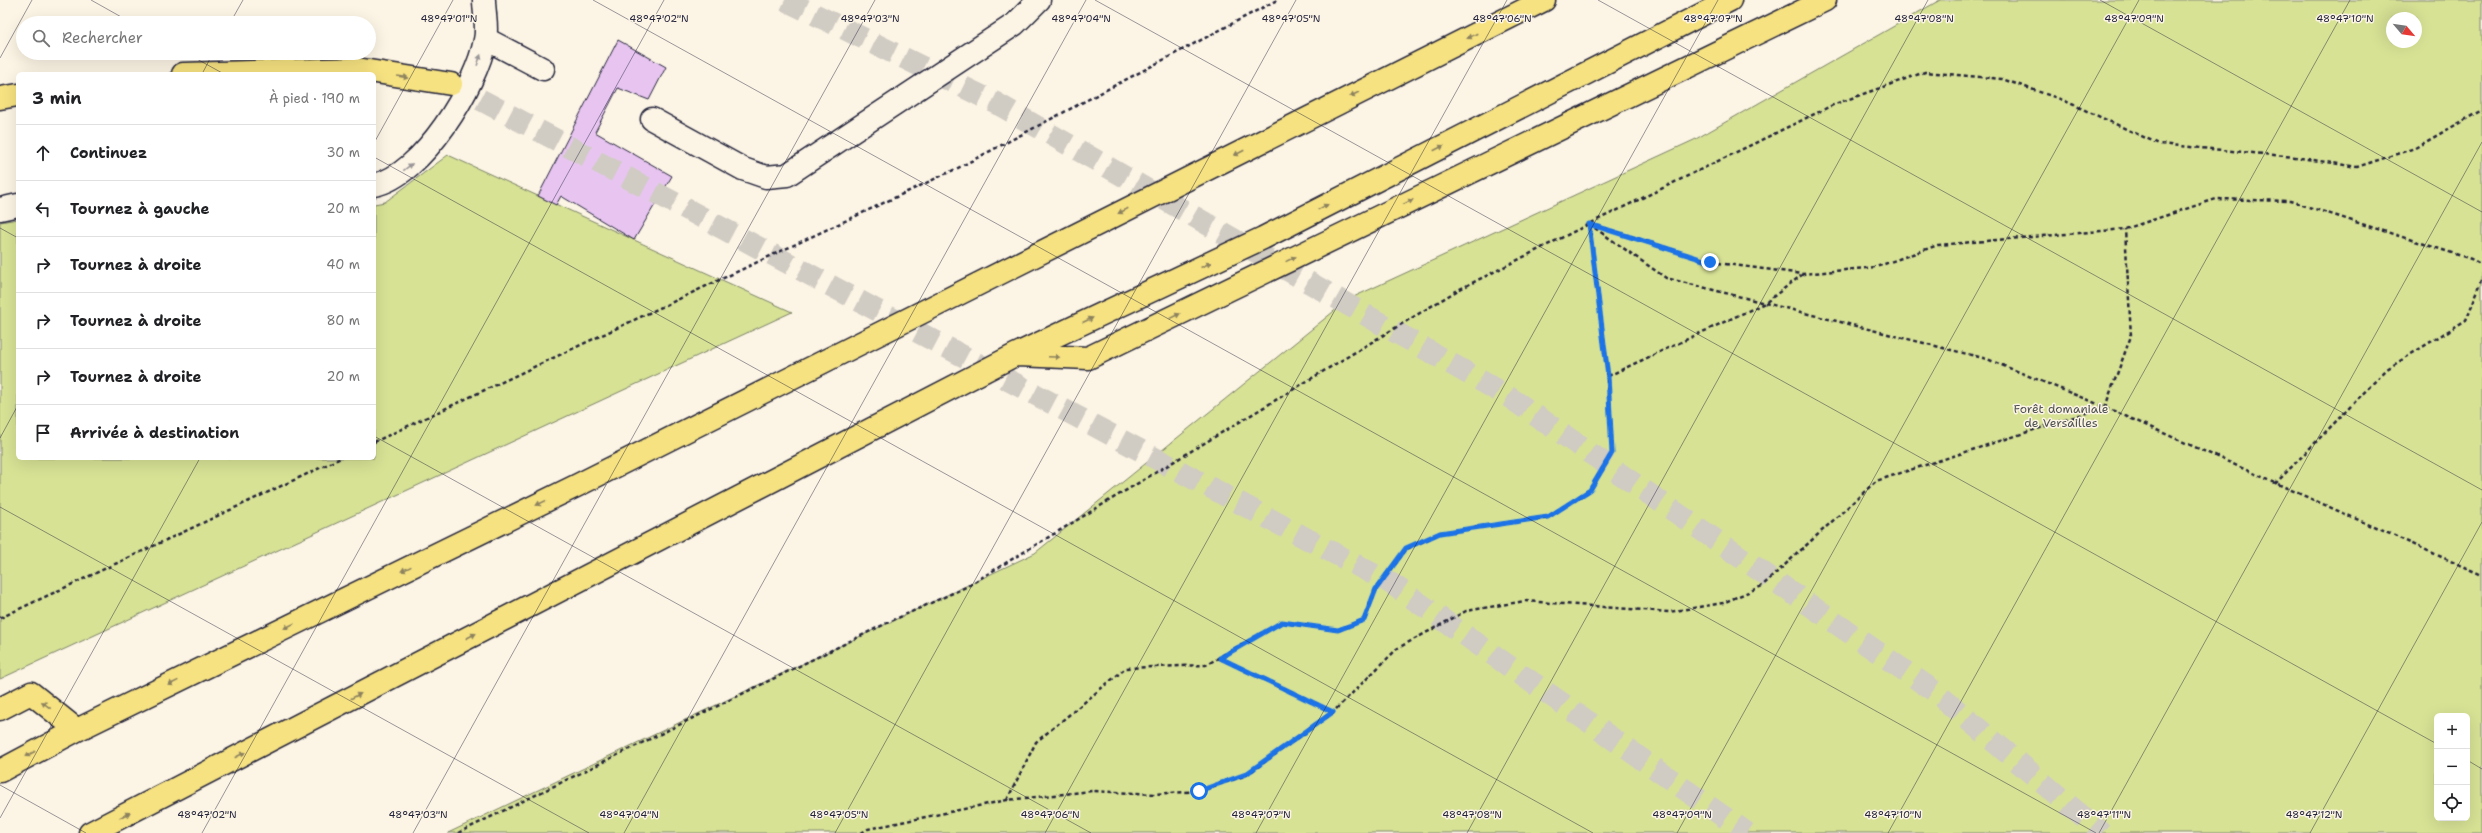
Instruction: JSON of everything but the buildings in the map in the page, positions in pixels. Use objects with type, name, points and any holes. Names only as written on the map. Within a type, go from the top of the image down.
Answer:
[{"type":"highway","points":[[0,770],[77,730],[584,482],[1544,0]]},
{"type":"highway","points":[[90,833],[1015,355],[1263,238],[1730,0]]},
{"type":"highway","points":[[1015,355],[1088,358],[1825,0]]},
{"type":"highway","points":[[253,72],[357,69],[376,72]]},
{"type":"highway","points":[[376,72],[451,84]]},
{"type":"highway","points":[[0,98],[16,95]]},
{"type":"highway","points":[[0,709],[31,693],[77,730]]},
{"type":"lane","points":[[376,184],[408,167],[431,144],[463,96],[478,63],[486,39],[484,0]]},
{"type":"lane","points":[[652,119],[743,169],[766,176],[787,175],[1014,24],[1039,0]]},
{"type":"lane","points":[[486,39],[543,69]]},
{"type":"lane","points":[[0,208],[16,204]]},
{"type":"path","points":[[376,441],[958,168],[1277,0]]},
{"type":"path","points":[[458,833],[887,623],[966,587],[1458,290],[1589,224],[1835,104],[1925,72],[2002,79],[2063,100],[2159,144],[2295,157],[2357,167],[2416,148],[2482,110]]},
{"type":"path","points":[[1589,224],[1710,262],[1803,274],[1876,267],[1938,245],[2125,229],[2216,198],[2290,201],[2471,259],[2482,265]]},
{"type":"path","points":[[1589,224],[1666,278],[1987,359],[2105,408],[2482,575]]},
{"type":"path","points":[[1007,800],[1036,742],[1126,668],[1206,665],[1282,622],[1338,630],[1364,620],[1376,589],[1406,548],[1440,533],[1548,517],[1590,490],[1612,453],[1608,376],[1589,224]]},
{"type":"path","points":[[2105,408],[2131,336],[2125,229]]},
{"type":"path","points":[[1608,376],[1765,303],[1803,274]]},
{"type":"path","points":[[2275,484],[2387,369],[2466,320],[2482,280]]},
{"type":"path","points":[[861,833],[868,829],[1007,800],[1092,791],[1155,794],[1199,791],[1246,774],[1333,712],[1398,648],[1466,611],[1525,601],[1669,612],[1722,604],[1762,586],[1876,481],[2105,408]]},
{"type":"path","points":[[0,618],[337,460]]},
{"type":"path","points":[[1220,658],[1333,712]]},
{"type":"green space","name":"Forêt domaniale de Versailles","points":[[1940,0],[2482,0],[2482,833],[448,833],[1035,553],[1349,299],[1694,140]]},
{"type":"green space","points":[[448,155],[792,312],[0,679],[0,222],[16,219],[16,460],[376,460],[376,204],[385,202]]},
{"type":"tunnel","points":[[785,0],[996,103],[1509,397],[1934,691],[2102,833]]},
{"type":"tunnel","points":[[451,84],[1392,584],[1747,833]]},
{"type":"route","points":[[1199,791],[1246,774],[1333,712],[1220,658],[1282,622],[1338,630],[1364,620],[1376,589],[1406,548],[1440,533],[1548,517],[1590,490],[1612,453],[1608,376],[1589,224],[1710,262]]}]
